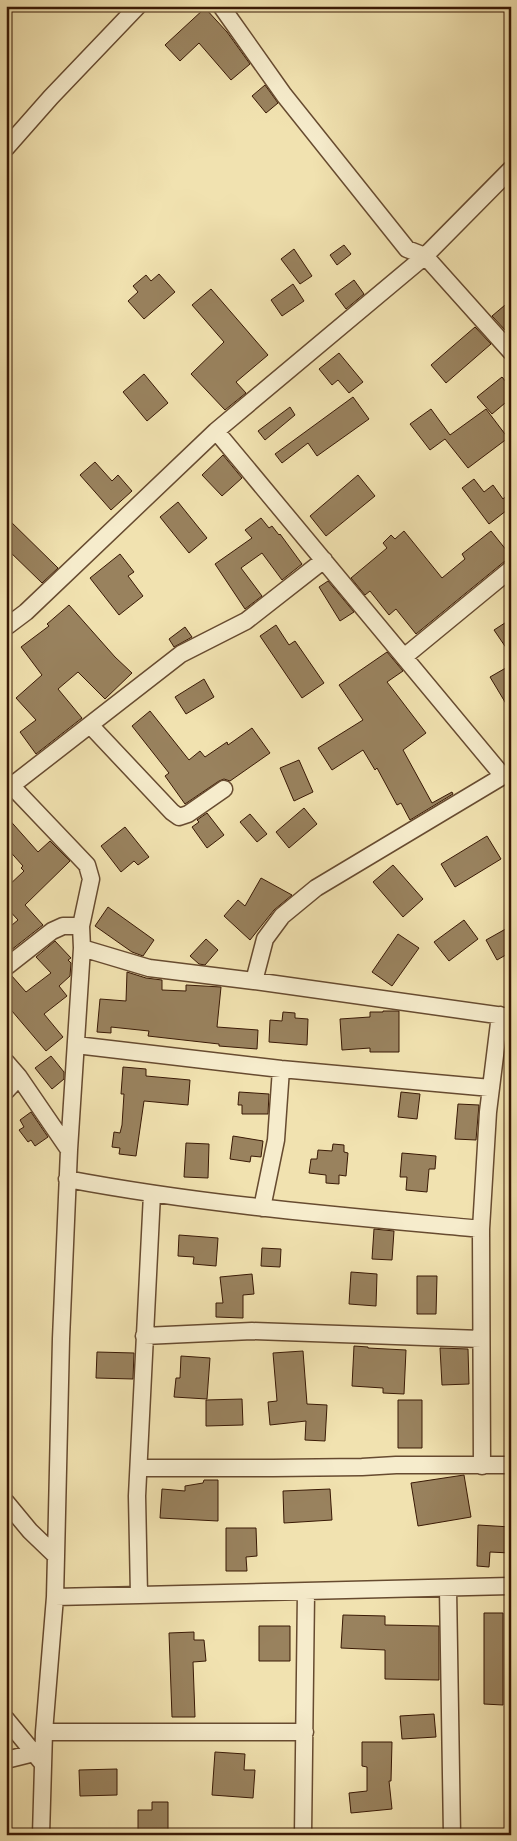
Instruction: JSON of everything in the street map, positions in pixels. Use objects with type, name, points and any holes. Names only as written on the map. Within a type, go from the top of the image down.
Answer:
[{"type":"street","points":[[6,148],[51,97],[138,6]]},
{"type":"street","points":[[221,6],[284,95],[407,248],[425,256],[511,352]]},
{"type":"street","points":[[6,627],[26,612],[216,431],[425,256],[511,169]]},
{"type":"street","points":[[216,431],[404,657],[507,774],[363,859],[310,894],[282,916],[265,940],[254,980]]},
{"type":"street","points":[[41,1835],[39,1759],[44,1732],[55,1597],[61,1339],[68,1150],[82,948],[81,926],[91,878],[87,865],[8,785],[90,725],[181,654],[246,621],[324,560]]},
{"type":"street","points":[[404,657],[511,569]]},
{"type":"street","points":[[90,725],[172,812],[179,817],[188,814],[224,789]]},
{"type":"street","points":[[6,967],[52,931],[63,926],[81,926]]},
{"type":"street","points":[[82,948],[149,968],[254,980],[506,1016],[488,1112],[481,1229],[482,1466]]},
{"type":"street","points":[[76,1045],[281,1069],[491,1088]]},
{"type":"street","points":[[6,1062],[19,1077],[68,1150]]},
{"type":"street","points":[[262,1208],[276,1140],[281,1069]]},
{"type":"street","points":[[6,1091],[19,1077]]},
{"type":"street","points":[[67,1179],[152,1194],[262,1208],[481,1229]]},
{"type":"street","points":[[139,1595],[139,1468],[152,1194]]},
{"type":"street","points":[[144,1336],[252,1331],[481,1339]]},
{"type":"street","points":[[139,1468],[511,1465]]},
{"type":"street","points":[[6,1502],[30,1531],[56,1556]]},
{"type":"street","points":[[55,1597],[511,1586]]},
{"type":"street","points":[[448,1588],[452,1835]]},
{"type":"street","points":[[303,1835],[306,1592]]},
{"type":"street","points":[[6,1719],[39,1759]]},
{"type":"street","points":[[44,1732],[304,1732]]},
{"type":"street","points":[[6,1760],[39,1759]]},
{"type":"building","points":[[205,8],[227,32],[250,64],[231,80],[199,43],[180,61],[165,45]]},
{"type":"building","points":[[265,85],[278,103],[266,113],[252,96]]},
{"type":"building","points":[[344,245],[351,254],[337,265],[330,255]]},
{"type":"building","points":[[294,249],[312,276],[300,284],[281,259]]},
{"type":"building","points":[[159,274],[175,292],[144,319],[128,301],[138,292],[133,286],[146,275],[151,281]]},
{"type":"building","points":[[354,280],[364,294],[346,309],[335,294]]},
{"type":"building","points":[[293,284],[304,301],[282,316],[271,300]]},
{"type":"building","points":[[211,289],[268,355],[236,382],[246,393],[225,410],[191,374],[224,342],[192,305]]},
{"type":"building","points":[[511,300],[511,327],[506,331],[492,316]]},
{"type":"building","points":[[475,327],[491,344],[446,383],[431,365]]},
{"type":"building","points":[[339,353],[363,382],[349,393],[338,380],[332,385],[319,369]]},
{"type":"building","points":[[144,374],[168,403],[147,421],[123,392]]},
{"type":"building","points":[[502,377],[511,388],[511,398],[492,414],[477,397]]},
{"type":"building","points":[[353,397],[369,419],[317,456],[308,443],[282,463],[275,454]]},
{"type":"building","points":[[290,407],[295,415],[265,440],[258,431]]},
{"type":"building","points":[[431,409],[450,435],[486,409],[508,438],[468,468],[445,439],[430,450],[410,424]]},
{"type":"building","points":[[223,455],[242,478],[222,496],[202,475]]},
{"type":"building","points":[[95,462],[112,481],[118,475],[132,491],[111,510],[80,475]]},
{"type":"building","points":[[358,475],[375,496],[326,536],[310,516]]},
{"type":"building","points":[[474,479],[484,492],[493,485],[503,499],[511,492],[511,507],[489,524],[462,488]]},
{"type":"building","points":[[178,502],[207,538],[189,553],[160,517]]},
{"type":"building","points":[[6,517],[58,568],[42,583],[6,548]]},
{"type":"building","points":[[261,518],[269,528],[272,526],[280,534],[302,564],[282,580],[262,553],[241,568],[262,596],[245,609],[215,564],[252,538],[245,530]]},
{"type":"building","points":[[404,531],[442,578],[465,559],[462,554],[491,531],[511,556],[511,559],[505,561],[416,634],[396,609],[389,615],[370,591],[365,595],[351,578],[387,548],[383,543],[391,535],[395,539]]},
{"type":"building","points":[[120,554],[134,572],[128,576],[143,596],[119,615],[90,578]]},
{"type":"building","points":[[328,581],[354,612],[340,621],[319,587]]},
{"type":"building","points":[[69,605],[115,657],[132,673],[105,699],[78,672],[58,689],[82,718],[36,754],[20,732],[36,720],[16,698],[42,675],[21,647],[49,626],[47,624]]},
{"type":"building","points":[[511,619],[511,655],[494,630]]},
{"type":"building","points":[[276,625],[289,645],[295,641],[324,683],[302,698],[260,636]]},
{"type":"building","points":[[185,627],[192,637],[174,647],[169,639]]},
{"type":"building","points":[[387,652],[403,671],[387,682],[426,733],[403,750],[432,803],[452,792],[453,794],[410,820],[401,803],[397,805],[377,768],[375,770],[363,750],[332,770],[318,748],[363,720],[339,685]]},
{"type":"building","points":[[511,665],[511,712],[490,677]]},
{"type":"building","points":[[204,679],[214,697],[186,714],[175,697]]},
{"type":"building","points":[[150,711],[189,760],[200,751],[205,757],[227,742],[228,745],[252,728],[270,753],[230,781],[224,779],[219,781],[185,804],[165,776],[169,773],[132,726]]},
{"type":"building","points":[[299,760],[313,792],[294,801],[280,768]]},
{"type":"building","points":[[304,808],[317,824],[289,848],[276,832]]},
{"type":"building","points":[[207,813],[224,835],[207,848],[192,827],[199,822],[197,820]]},
{"type":"building","points":[[250,814],[267,834],[257,842],[240,822]]},
{"type":"building","points":[[6,816],[38,852],[50,841],[70,861],[25,905],[43,925],[6,954],[6,930],[18,920],[6,907],[6,888],[24,871],[21,868],[23,866],[6,847]]},
{"type":"building","points":[[125,827],[149,857],[138,865],[134,861],[121,872],[101,846]]},
{"type":"building","points":[[487,836],[501,859],[455,887],[441,864]]},
{"type":"building","points":[[393,865],[423,899],[403,917],[373,882]]},
{"type":"building","points":[[261,878],[292,895],[274,910],[250,940],[224,916],[238,900],[245,906]]},
{"type":"building","points":[[108,907],[154,940],[143,956],[132,952],[95,926]]},
{"type":"building","points":[[464,920],[478,939],[449,961],[434,942]]},
{"type":"building","points":[[511,926],[511,952],[497,960],[486,940]]},
{"type":"building","points":[[398,934],[419,948],[392,986],[372,972]]},
{"type":"building","points":[[206,939],[218,950],[205,965],[199,964],[190,956]]},
{"type":"building","points":[[55,941],[71,958],[68,960],[71,963],[70,976],[59,986],[67,996],[44,1014],[63,1037],[46,1051],[6,1004],[6,977],[11,975],[26,992],[51,973],[36,957]]},
{"type":"building","points":[[127,972],[146,978],[162,980],[162,990],[186,991],[186,985],[221,987],[217,1027],[258,1030],[257,1049],[219,1046],[219,1044],[148,1036],[149,1031],[111,1027],[111,1033],[97,1032],[100,999],[126,1001]]},
{"type":"building","points":[[399,1011],[399,1052],[370,1052],[370,1048],[342,1050],[340,1019],[370,1017],[370,1012]]},
{"type":"building","points":[[283,1012],[295,1013],[295,1018],[308,1019],[307,1045],[269,1042],[270,1020],[282,1021]]},
{"type":"building","points":[[51,1056],[64,1072],[64,1079],[52,1089],[35,1068]]},
{"type":"building","points":[[123,1067],[146,1069],[146,1076],[190,1080],[188,1105],[144,1101],[136,1156],[119,1154],[120,1148],[112,1147],[114,1132],[120,1133],[122,1125],[124,1094],[121,1094]]},
{"type":"building","points":[[239,1092],[269,1094],[268,1114],[242,1114],[242,1105],[238,1105]]},
{"type":"building","points":[[401,1092],[420,1094],[417,1119],[398,1117]]},
{"type":"building","points":[[458,1104],[479,1105],[476,1140],[455,1139]]},
{"type":"building","points":[[31,1112],[48,1137],[35,1146],[31,1140],[28,1142],[19,1130],[24,1127],[20,1120]]},
{"type":"building","points":[[233,1136],[263,1141],[261,1157],[251,1156],[250,1162],[230,1159]]},
{"type":"building","points":[[186,1143],[209,1144],[208,1178],[184,1177]]},
{"type":"building","points":[[333,1144],[344,1145],[344,1152],[348,1153],[346,1176],[339,1175],[339,1184],[326,1183],[326,1175],[309,1173],[311,1159],[317,1159],[318,1150],[332,1151]]},
{"type":"building","points":[[402,1153],[436,1156],[435,1169],[429,1169],[427,1192],[406,1190],[407,1177],[400,1177]]},
{"type":"building","points":[[374,1229],[394,1231],[392,1260],[372,1259]]},
{"type":"building","points":[[179,1235],[218,1238],[216,1266],[193,1264],[194,1257],[178,1256]]},
{"type":"building","points":[[262,1248],[281,1249],[280,1267],[261,1266]]},
{"type":"building","points":[[351,1272],[377,1274],[376,1306],[349,1304]]},
{"type":"building","points":[[252,1274],[254,1294],[243,1295],[243,1318],[216,1317],[216,1303],[223,1303],[220,1277]]},
{"type":"building","points":[[417,1276],[437,1276],[436,1314],[417,1314]]},
{"type":"building","points":[[354,1346],[406,1350],[404,1394],[383,1393],[383,1388],[352,1386]]},
{"type":"building","points":[[440,1348],[468,1349],[469,1384],[442,1385]]},
{"type":"building","points":[[303,1351],[307,1404],[327,1405],[325,1441],[305,1440],[306,1421],[270,1425],[268,1402],[277,1401],[273,1353]]},
{"type":"building","points":[[97,1352],[134,1353],[133,1379],[96,1378]]},
{"type":"building","points":[[181,1356],[210,1358],[207,1399],[174,1397],[176,1378],[180,1378]]},
{"type":"building","points":[[242,1399],[243,1425],[206,1426],[206,1400]]},
{"type":"building","points":[[398,1400],[422,1400],[422,1448],[398,1448]]},
{"type":"building","points":[[464,1475],[471,1517],[418,1526],[411,1483]]},
{"type":"building","points":[[204,1480],[218,1480],[218,1521],[160,1518],[162,1489],[185,1491],[185,1486],[203,1483]]},
{"type":"building","points":[[330,1489],[332,1520],[284,1523],[283,1491]]},
{"type":"building","points":[[478,1525],[511,1527],[510,1553],[490,1552],[489,1567],[477,1566]]},
{"type":"building","points":[[226,1528],[256,1528],[257,1556],[246,1557],[247,1571],[226,1571]]},
{"type":"building","points":[[484,1613],[503,1613],[503,1705],[484,1704]]},
{"type":"building","points":[[343,1615],[385,1616],[385,1625],[439,1626],[439,1680],[385,1679],[385,1650],[341,1648]]},
{"type":"building","points":[[259,1626],[290,1626],[290,1661],[259,1661]]},
{"type":"building","points":[[194,1632],[194,1640],[204,1640],[206,1661],[193,1662],[195,1717],[172,1717],[169,1633]]},
{"type":"building","points":[[434,1714],[436,1737],[402,1739],[400,1716]]},
{"type":"building","points":[[362,1742],[392,1742],[391,1781],[389,1781],[392,1809],[351,1813],[349,1793],[367,1791],[367,1767],[362,1766]]},
{"type":"building","points":[[215,1752],[245,1754],[244,1770],[255,1770],[253,1798],[212,1795]]},
{"type":"building","points":[[117,1769],[117,1795],[80,1796],[79,1770]]},
{"type":"building","points":[[152,1802],[168,1802],[168,1835],[138,1835],[138,1810],[152,1810]]}]
